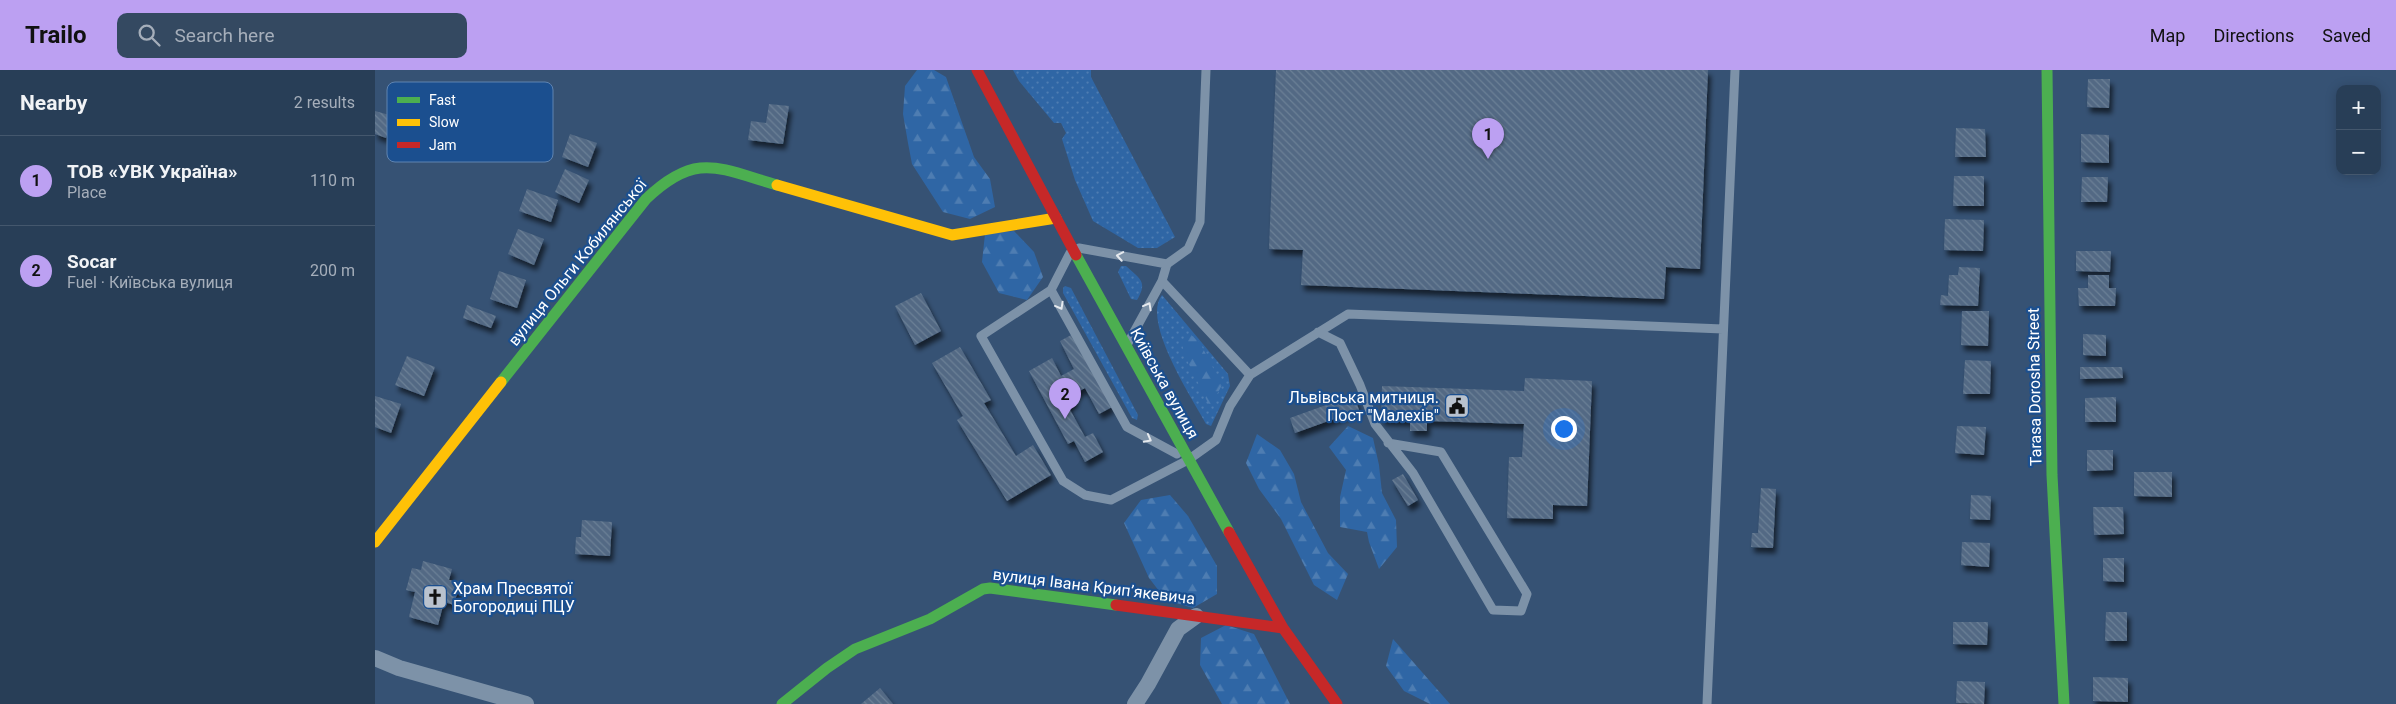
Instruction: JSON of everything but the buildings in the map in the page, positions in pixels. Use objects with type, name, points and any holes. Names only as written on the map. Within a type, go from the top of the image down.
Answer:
[{"type":"main road","name":"Київська вулиця","points":[[977,70],[1126,347],[1283,628],[1337,704]]},
{"type":"main road","name":"Tarasa Dorosha Street","points":[[2047,70],[2051,420],[2064,704]]},
{"type":"main road","name":"вулиця Ольги Кобилянської","points":[[375,542],[646,199],[670,176],[689,168],[713,168],[952,235],[1057,218]]},
{"type":"main road","name":"вулиця Івана Крипʼякевича","points":[[782,704],[853,651],[876,639],[904,630],[941,613],[981,589],[990,588],[1283,628]]},
{"type":"street","points":[[1135,704],[1178,629],[1196,616]]},
{"type":"street","points":[[375,658],[399,668],[526,704]]},
{"type":"lane","points":[[984,83],[992,70]]},
{"type":"lane","points":[[1126,347],[1162,281],[1167,264],[1188,249],[1200,222],[1207,70]]},
{"type":"lane","points":[[1707,704],[1735,70]]},
{"type":"lane","points":[[1167,264],[1072,247],[1051,290],[981,336],[1063,482],[1085,495],[1111,500],[1188,460],[1216,440],[1230,406],[1250,375],[1348,314],[1723,329]]},
{"type":"lane","points":[[1162,281],[1250,375]]},
{"type":"lane","points":[[1051,290],[1127,428],[1188,460]]},
{"type":"lane","points":[[1318,332],[1339,343],[1360,385],[1375,424],[1388,443],[1413,473],[1493,610],[1521,612],[1527,594],[1441,452],[1388,443]]},
{"type":"green space","points":[[917,70],[934,70],[946,77],[974,157],[990,179],[995,207],[970,219],[943,212],[912,164],[903,114],[905,86]]},
{"type":"green space","points":[[1013,70],[1091,70],[1091,77],[1175,237],[1157,248],[1138,248],[1093,221],[1075,180],[1062,139],[1066,133],[1061,123],[1054,123],[1019,81]]},
{"type":"green space","points":[[1014,231],[1034,252],[1043,277],[1027,300],[999,293],[982,262],[985,234]]},
{"type":"green space","points":[[1121,266],[1126,266],[1141,281],[1142,288],[1137,300],[1131,299],[1118,272]]},
{"type":"green space","points":[[1065,286],[1071,288],[1138,415],[1137,420],[1132,418],[1063,293]]},
{"type":"green space","points":[[1162,295],[1228,374],[1230,386],[1211,426],[1206,424],[1190,397],[1163,340],[1158,322],[1157,307]]},
{"type":"green space","points":[[1190,334],[1200,343],[1222,385],[1210,407],[1185,356],[1182,344]]},
{"type":"green space","points":[[1348,426],[1373,438],[1379,465],[1382,493],[1396,520],[1397,547],[1379,569],[1367,532],[1340,527],[1340,497],[1346,470],[1329,447]]},
{"type":"green space","points":[[1257,434],[1280,450],[1294,474],[1301,502],[1328,553],[1348,574],[1337,600],[1314,585],[1281,519],[1259,489],[1246,463]]},
{"type":"green space","points":[[1170,495],[1188,516],[1217,566],[1217,594],[1193,608],[1166,600],[1149,578],[1124,523],[1141,500]]},
{"type":"green space","points":[[1226,625],[1254,634],[1290,704],[1222,704],[1200,665],[1201,638]]},
{"type":"green space","points":[[1393,639],[1450,704],[1430,704],[1404,691],[1386,666]]},
{"type":"traffic: fast","points":[[2047,70],[2052,475],[2064,704]]},
{"type":"traffic: fast","points":[[501,382],[646,199],[664,184],[679,174],[694,169],[708,168],[723,169],[777,185]]},
{"type":"traffic: fast","points":[[1076,255],[1229,532]]},
{"type":"traffic: fast","points":[[782,704],[827,668],[855,649],[930,619],[983,589],[990,588],[1116,605]]},
{"type":"traffic: slow","points":[[777,185],[952,235],[1056,218]]},
{"type":"traffic: slow","points":[[375,542],[501,382]]},
{"type":"traffic: jam","points":[[977,70],[1076,255]]},
{"type":"traffic: jam","points":[[1229,532],[1283,628],[1337,704]]},
{"type":"traffic: jam","points":[[1116,605],[1283,628]]},
{"type":"place","name":"ТОВ «УВК Україна»","points":[[1488,159]]},
{"type":"place","name":"Львівська митниця. Пост \"Малехів\"","points":[[1457,406]]},
{"type":"place","name":"Socar","points":[[1065,419]]},
{"type":"place","name":"Храм Пресвятої Богородиці ПЦУ","points":[[435,597]]}]
